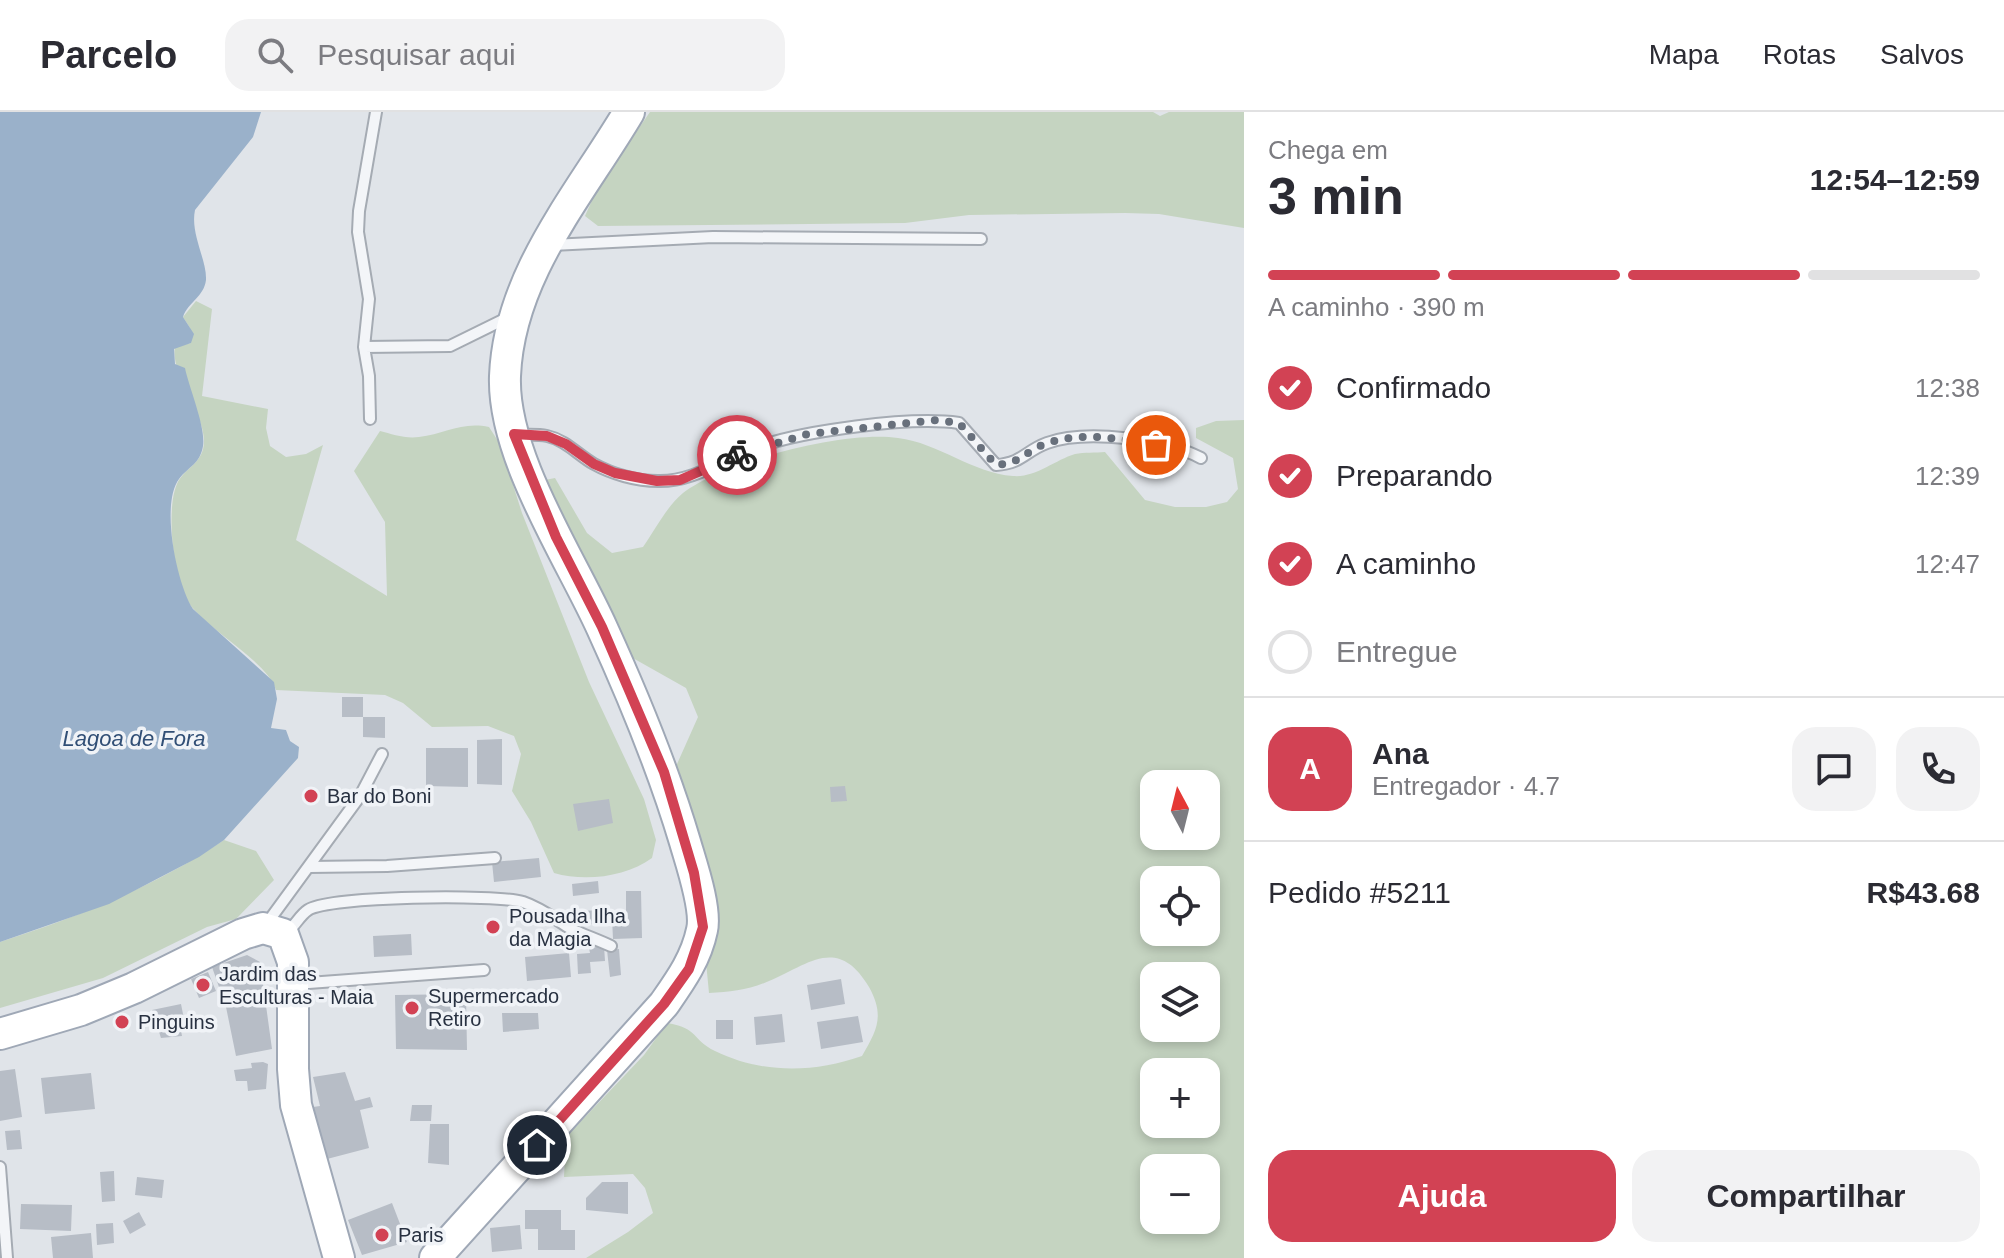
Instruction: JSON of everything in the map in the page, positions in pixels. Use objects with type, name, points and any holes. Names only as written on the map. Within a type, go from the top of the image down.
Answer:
[{"type":"main road","points":[[435,1258],[664,1004],[689,969],[703,927],[694,873],[664,772],[602,627],[556,537],[514,434],[505,380],[514,314],[529,276],[629,112]]},
{"type":"main road","points":[[0,1034],[81,1010],[134,988],[216,945],[273,931],[293,962],[296,1105],[339,1258]]},
{"type":"lane","points":[[370,419],[369,376],[364,347],[369,299],[360,249],[359,211],[376,112]]},
{"type":"lane","points":[[546,245],[727,236],[981,239]]},
{"type":"lane","points":[[364,347],[450,346],[514,314]]},
{"type":"lane","points":[[514,434],[547,436],[615,473],[657,481],[680,480],[756,447],[808,434],[936,420],[959,423],[996,465],[1014,463],[1045,443],[1075,436],[1099,436],[1184,449],[1201,458]]},
{"type":"lane","points":[[273,931],[309,867],[360,796],[382,754]]},
{"type":"lane","points":[[309,867],[387,866],[495,858]]},
{"type":"lane","points":[[273,931],[309,909],[325,905],[379,900],[501,897],[545,911],[574,930],[611,946]]},
{"type":"lane","points":[[293,984],[484,970]]},
{"type":"lane","points":[[0,1167],[7,1258]]},
{"type":"green space","points":[[650,112],[1153,112],[1160,116],[1169,112],[1244,112],[1244,228],[1159,214],[1125,213],[969,215],[905,223],[598,226],[585,216],[598,187]]},
{"type":"green space","points":[[196,301],[212,309],[202,396],[268,409],[266,428],[270,446],[286,457],[306,454],[323,445],[296,540],[387,596],[385,522],[354,471],[380,431],[414,437],[462,427],[489,427],[500,444],[522,513],[589,682],[644,799],[656,840],[652,858],[630,870],[605,876],[579,877],[554,873],[531,822],[512,791],[521,754],[514,736],[488,726],[432,727],[403,703],[385,695],[276,690],[261,667],[195,610],[186,599],[178,575],[172,542],[172,509],[177,484],[198,460],[204,439],[175,357],[175,347],[191,343],[190,328],[183,317]]},
{"type":"green space","points":[[1244,420],[1244,1258],[586,1258],[653,1213],[645,1188],[633,1174],[564,1177],[566,1137],[644,1055],[667,1023],[685,1028],[708,1047],[733,1059],[770,1067],[807,1068],[862,1056],[872,1038],[878,1015],[874,997],[857,971],[846,962],[834,958],[810,962],[754,987],[709,993],[706,962],[717,933],[710,871],[673,773],[698,717],[686,688],[631,657],[545,480],[555,478],[587,533],[612,553],[643,547],[677,498],[702,481],[786,450],[848,439],[875,437],[913,441],[984,470],[1013,476],[1037,472],[1075,454],[1105,452],[1145,500],[1175,507],[1206,507],[1227,502],[1238,489],[1233,458],[1196,438],[1196,428],[1216,421]]},
{"type":"green space","points":[[224,840],[256,851],[274,880],[236,919],[207,927],[103,978],[0,1008],[0,942],[116,899],[171,872]]},
{"type":"water","name":"Lagoa de Fora","points":[[0,112],[261,112],[253,137],[195,210],[195,228],[206,280],[202,291],[183,317],[194,334],[191,343],[174,349],[175,364],[185,368],[200,418],[203,446],[199,457],[179,479],[173,491],[171,525],[181,582],[193,609],[274,682],[277,699],[271,728],[286,730],[290,741],[299,747],[298,758],[224,840],[199,857],[109,904],[0,942]]},
{"type":"building","points":[[342,697],[363,697],[363,717],[342,717]]},
{"type":"building","points":[[363,717],[385,717],[385,738],[363,737]]},
{"type":"building","points":[[502,739],[502,785],[477,784],[477,740]]},
{"type":"building","points":[[426,748],[468,748],[468,787],[426,786]]},
{"type":"building","points":[[845,786],[847,801],[831,802],[830,787]]},
{"type":"building","points":[[609,799],[613,823],[578,831],[573,804]]},
{"type":"building","points":[[539,858],[541,877],[494,882],[492,862]]},
{"type":"building","points":[[598,881],[599,893],[573,896],[572,884]]},
{"type":"building","points":[[626,891],[641,891],[642,938],[613,939],[612,918],[626,918]]},
{"type":"building","points":[[603,910],[604,923],[581,924],[581,911]]},
{"type":"building","points":[[411,934],[412,955],[374,957],[373,936]]},
{"type":"building","points":[[604,946],[605,961],[590,962],[591,973],[578,974],[577,954],[590,953],[589,948]]},
{"type":"building","points":[[619,949],[621,975],[610,977],[607,950]]},
{"type":"building","points":[[569,953],[571,977],[527,981],[525,957]]},
{"type":"building","points":[[247,955],[260,962],[272,1049],[236,1056],[226,1007],[212,967]]},
{"type":"building","name":"Jardim das Esculturas - Maia","points":[[208,972],[216,991],[199,998],[191,979]]},
{"type":"building","points":[[841,979],[845,1004],[811,1010],[807,985]]},
{"type":"building","points":[[466,994],[467,1050],[396,1049],[395,995]]},
{"type":"building","points":[[181,1004],[184,1019],[179,1020],[182,1036],[161,1038],[152,1010]]},
{"type":"building","points":[[502,1013],[538,1013],[539,1029],[503,1032]]},
{"type":"building","points":[[782,1014],[785,1042],[756,1045],[754,1017]]},
{"type":"building","points":[[858,1016],[863,1042],[821,1049],[817,1022]]},
{"type":"building","points":[[716,1020],[733,1020],[733,1039],[716,1039]]},
{"type":"building","points":[[251,1063],[268,1064],[266,1089],[248,1091],[247,1081],[236,1081],[234,1070],[252,1068]]},
{"type":"building","points":[[15,1069],[22,1117],[0,1121],[0,1071]]},
{"type":"building","points":[[345,1072],[355,1101],[370,1097],[373,1107],[360,1110],[369,1148],[327,1159],[313,1107],[320,1106],[313,1077]]},
{"type":"building","points":[[91,1073],[95,1109],[45,1114],[41,1078]]},
{"type":"building","points":[[412,1105],[432,1105],[431,1121],[410,1121]]},
{"type":"building","points":[[430,1124],[449,1124],[449,1165],[428,1163]]},
{"type":"building","points":[[20,1130],[22,1149],[7,1150],[5,1131]]},
{"type":"building","points":[[114,1171],[115,1201],[102,1202],[100,1172]]},
{"type":"building","points":[[137,1177],[164,1180],[162,1198],[135,1195]]},
{"type":"building","points":[[602,1182],[628,1182],[628,1214],[586,1210],[586,1198]]},
{"type":"building","points":[[392,1203],[407,1242],[362,1255],[348,1220]]},
{"type":"building","points":[[21,1204],[72,1205],[71,1231],[20,1229]]},
{"type":"building","points":[[525,1210],[561,1210],[561,1230],[575,1230],[575,1250],[538,1250],[538,1229],[525,1229]]},
{"type":"building","points":[[139,1212],[146,1225],[130,1234],[123,1221]]},
{"type":"building","points":[[113,1223],[114,1243],[97,1245],[96,1224]]},
{"type":"building","points":[[520,1225],[522,1249],[492,1252],[490,1228]]},
{"type":"building","points":[[91,1233],[93,1258],[53,1258],[51,1237]]},
{"type":"way so far","points":[[737,455],[808,434],[936,420],[959,423],[973,435],[981,451],[996,465],[1014,463],[1045,443],[1075,436],[1099,436],[1156,445]]},
{"type":"place","name":"Bar do Boni","points":[[311,796]]},
{"type":"place","name":"Pousada Ilha da Magia","points":[[493,927]]},
{"type":"place","name":"Jardim das Esculturas - Maia","points":[[203,985]]},
{"type":"place","name":"Supermercado Retiro","points":[[412,1008]]},
{"type":"place","name":"Pinguins","points":[[122,1022]]},
{"type":"place","name":"Paris","points":[[382,1235]]},
{"type":"route","points":[[537,1145],[664,1004],[689,969],[703,927],[694,873],[664,772],[602,627],[556,537],[514,434],[547,436],[615,473],[657,481],[680,480],[737,455]]}]
